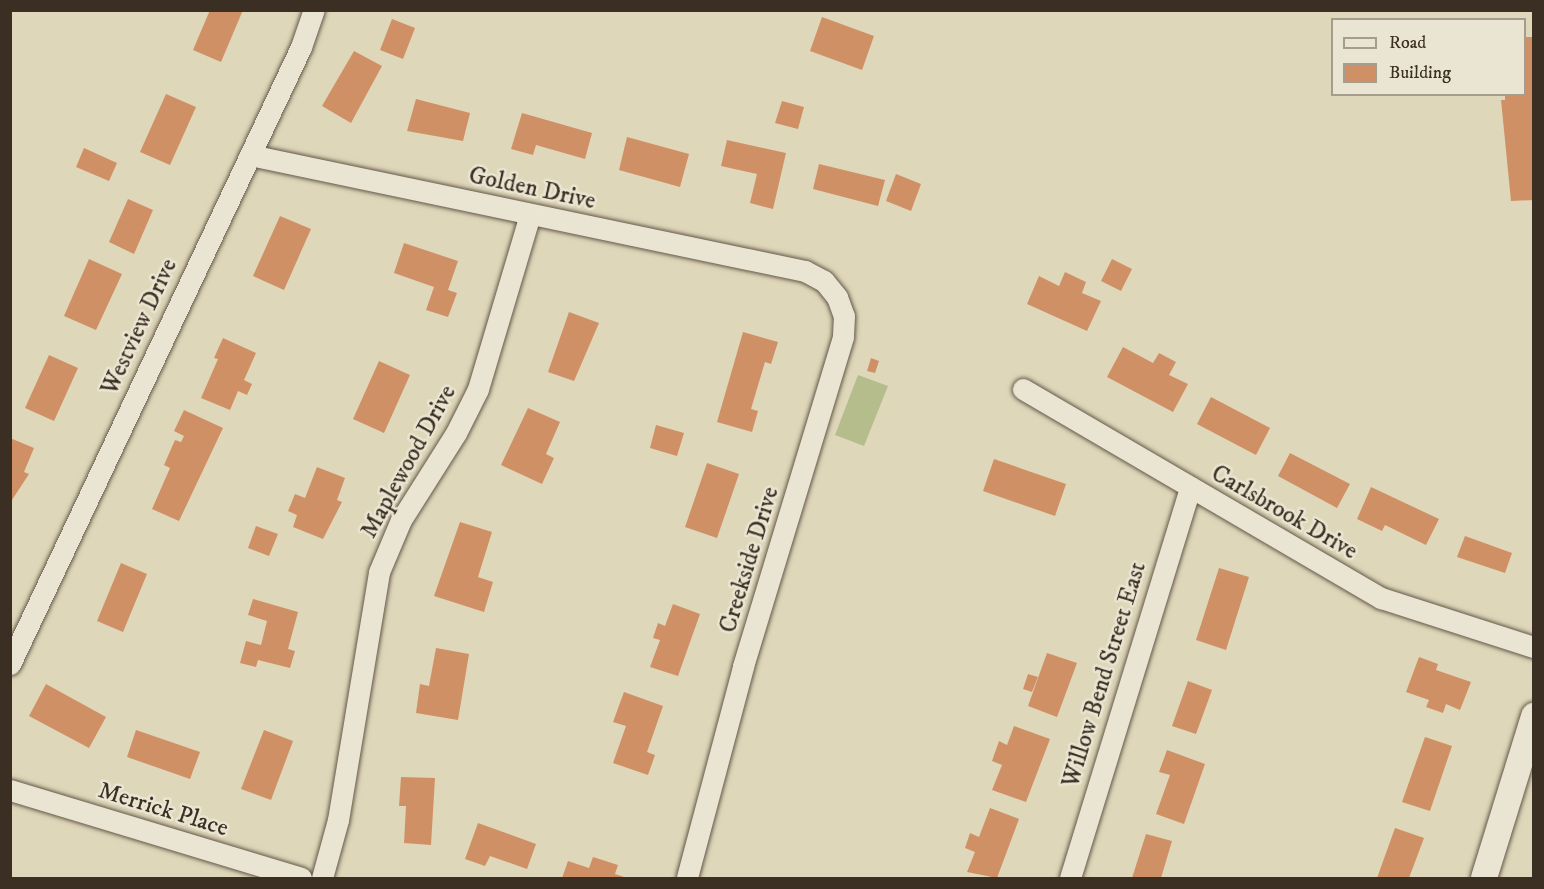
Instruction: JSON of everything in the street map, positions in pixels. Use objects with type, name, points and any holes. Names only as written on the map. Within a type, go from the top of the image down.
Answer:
[{"type":"street","name":"Westview Drive","points":[[10,664],[250,154],[314,10]]},
{"type":"street","name":"Golden Drive","points":[[250,154],[530,215],[805,271]]},
{"type":"street","name":"Maplewood Drive","points":[[322,879],[338,820],[379,572],[401,520],[456,433],[478,389],[530,215]]},
{"type":"street","name":"Creekside Drive","points":[[687,879],[736,689],[843,337],[844,316],[837,297],[824,281],[805,271]]},
{"type":"street","name":"Carlsbrook Drive","points":[[1023,389],[1381,598],[1533,647]]},
{"type":"street","name":"Willow Bend Street East","points":[[1070,879],[1190,487]]},
{"type":"street","points":[[1484,879],[1533,716]]},
{"type":"street","name":"Merrick Place","points":[[10,790],[301,879]]},
{"type":"green space","points":[[858,375],[888,386],[864,446],[835,435]]},
{"type":"building","points":[[210,10],[243,10],[221,62],[193,50]]},
{"type":"building","points":[[822,17],[874,36],[862,70],[810,51]]},
{"type":"building","points":[[392,19],[415,28],[403,59],[380,50]]},
{"type":"building","points":[[1526,37],[1534,37],[1534,200],[1511,201],[1501,100],[1505,100],[1505,96],[1526,96]]},
{"type":"building","points":[[354,51],[382,66],[351,123],[322,106]]},
{"type":"building","points":[[166,94],[196,107],[170,165],[140,152]]},
{"type":"building","points":[[416,99],[470,113],[463,141],[407,131]]},
{"type":"building","points":[[782,101],[804,107],[798,129],[775,123]]},
{"type":"building","points":[[522,113],[592,133],[585,159],[536,145],[533,155],[511,149]]},
{"type":"building","points":[[627,137],[689,154],[680,187],[619,170]]},
{"type":"building","points":[[727,140],[786,153],[773,209],[750,203],[757,174],[721,166]]},
{"type":"building","points":[[84,148],[117,163],[109,181],[76,167]]},
{"type":"building","points":[[819,164],[885,180],[878,206],[813,189]]},
{"type":"building","points":[[896,174],[921,184],[911,211],[886,201]]},
{"type":"building","points":[[128,199],[153,210],[134,254],[109,242]]},
{"type":"building","points":[[280,216],[311,229],[284,290],[253,276]]},
{"type":"building","points":[[404,243],[458,261],[448,290],[457,293],[448,317],[426,310],[434,287],[394,273]]},
{"type":"building","points":[[89,259],[122,274],[96,330],[64,316]]},
{"type":"building","points":[[1112,259],[1132,269],[1121,291],[1101,281]]},
{"type":"building","points":[[1065,272],[1086,282],[1082,293],[1101,301],[1087,331],[1027,304],[1039,276],[1059,286]]},
{"type":"building","points":[[569,312],[599,323],[574,381],[548,372]]},
{"type":"building","points":[[743,332],[778,342],[771,364],[765,362],[751,409],[758,411],[752,432],[717,422]]},
{"type":"building","points":[[223,338],[256,353],[244,380],[252,384],[247,395],[238,391],[230,410],[201,398],[218,359],[214,358]]},
{"type":"building","points":[[1123,347],[1153,363],[1159,353],[1176,362],[1169,375],[1188,384],[1173,412],[1107,377]]},
{"type":"building","points":[[49,355],[78,368],[54,421],[25,408]]},
{"type":"building","points":[[871,358],[879,361],[875,373],[867,371]]},
{"type":"building","points":[[379,361],[410,375],[384,433],[353,419]]},
{"type":"building","points":[[1211,397],[1270,428],[1256,455],[1197,424]]},
{"type":"building","points":[[528,408],[560,422],[546,454],[554,458],[542,484],[501,465]]},
{"type":"building","points":[[184,410],[223,428],[179,521],[152,509],[170,468],[164,465],[175,440],[181,442],[184,436],[174,431]]},
{"type":"building","points":[[656,425],[684,433],[677,456],[650,448]]},
{"type":"building","points":[[10,438],[34,448],[24,472],[29,474],[10,503]]},
{"type":"building","points":[[1290,453],[1350,484],[1337,508],[1278,476]]},
{"type":"building","points":[[994,459],[1066,484],[1055,516],[983,491]]},
{"type":"building","points":[[707,463],[739,474],[717,538],[685,527]]},
{"type":"building","points":[[317,467],[345,478],[337,500],[342,502],[323,539],[293,527],[297,515],[288,511],[295,494],[305,498]]},
{"type":"building","points":[[1371,487],[1439,519],[1426,545],[1385,525],[1382,531],[1357,519]]},
{"type":"building","points":[[460,522],[492,532],[478,577],[493,582],[484,612],[434,596]]},
{"type":"building","points":[[256,526],[278,534],[269,556],[248,548]]},
{"type":"building","points":[[1465,536],[1512,553],[1505,573],[1457,557]]},
{"type":"building","points":[[121,563],[147,574],[123,632],[97,621]]},
{"type":"building","points":[[1219,568],[1249,577],[1226,650],[1196,640]]},
{"type":"building","points":[[253,599],[298,612],[288,649],[295,651],[290,668],[258,660],[256,667],[240,663],[246,641],[261,645],[267,621],[248,615]]},
{"type":"building","points":[[673,604],[700,614],[678,676],[650,667],[660,640],[653,638],[658,623],[665,626]]},
{"type":"building","points":[[436,648],[469,654],[458,720],[416,713],[420,684],[429,686]]},
{"type":"building","points":[[1047,653],[1077,663],[1057,717],[1028,706]]},
{"type":"building","points":[[1419,657],[1438,664],[1436,670],[1471,682],[1460,710],[1446,704],[1443,713],[1426,707],[1429,700],[1406,692]]},
{"type":"building","points":[[1028,674],[1038,677],[1032,692],[1023,689]]},
{"type":"building","points":[[1188,681],[1212,690],[1196,734],[1172,726]]},
{"type":"building","points":[[46,684],[106,717],[89,748],[29,716]]},
{"type":"building","points":[[624,692],[663,706],[647,752],[655,755],[648,775],[613,763],[626,726],[613,722]]},
{"type":"building","points":[[1014,726],[1050,739],[1026,802],[992,790],[1002,765],[992,761],[999,741],[1007,745]]},
{"type":"building","points":[[136,730],[200,752],[190,779],[127,757]]},
{"type":"building","points":[[264,730],[293,741],[271,800],[241,789]]},
{"type":"building","points":[[1425,737],[1452,746],[1430,811],[1402,802]]},
{"type":"building","points":[[1167,750],[1205,764],[1184,824],[1156,814],[1170,775],[1159,772]]},
{"type":"building","points":[[401,777],[435,778],[431,845],[404,843],[406,806],[399,806]]},
{"type":"building","points":[[990,808],[1019,819],[997,878],[967,872],[975,852],[965,848],[970,833],[979,837]]},
{"type":"building","points":[[478,823],[536,844],[527,869],[490,856],[485,866],[465,859]]},
{"type":"building","points":[[1395,828],[1424,838],[1409,878],[1377,878]]},
{"type":"building","points":[[1146,834],[1172,841],[1161,878],[1132,878]]},
{"type":"building","points":[[593,857],[618,865],[615,874],[627,878],[562,878],[568,861],[589,868]]}]
